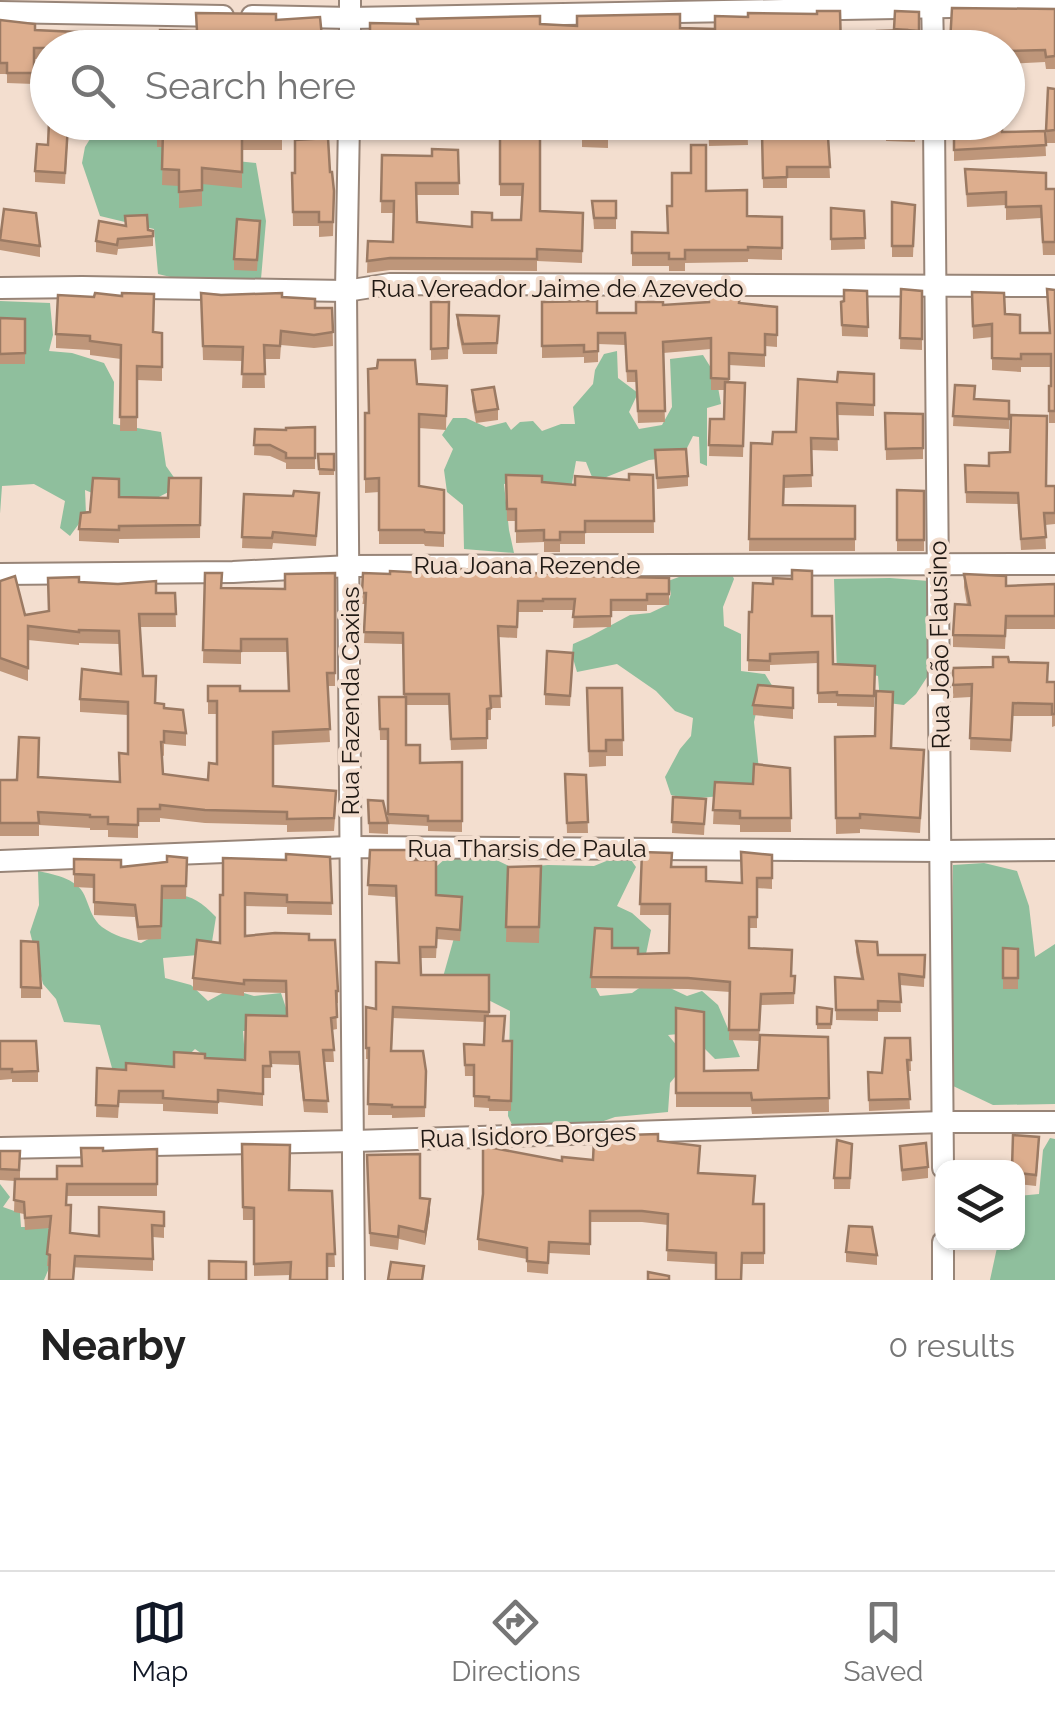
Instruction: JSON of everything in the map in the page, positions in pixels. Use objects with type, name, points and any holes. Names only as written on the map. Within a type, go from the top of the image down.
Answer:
[{"type":"street","points":[[932,3],[933,30]]},
{"type":"street","points":[[0,12],[932,3],[1055,6]]},
{"type":"street","name":"Rua Fazenda Caxias","points":[[349,140],[346,291],[354,1280]]},
{"type":"street","name":"Rua João Flausino","points":[[934,140],[943,1160]]},
{"type":"street","name":"Rua Vereador Jaime de Azevedo","points":[[0,288],[346,291],[390,284],[1055,286]]},
{"type":"street","name":"Rua Joana Rezende","points":[[0,574],[233,572],[350,566],[1055,564]]},
{"type":"street","name":"Rua Tharsis de Paula","points":[[0,861],[350,847],[1055,850]]},
{"type":"street","name":"Rua Isidoro Borges","points":[[0,1148],[1055,1122]]},
{"type":"street","points":[[943,1250],[943,1280]]},
{"type":"green space","points":[[89,140],[164,140],[166,154],[256,163],[266,221],[261,279],[183,280],[158,274],[154,229],[100,216],[82,163]]},
{"type":"green space","points":[[0,301],[50,303],[53,335],[49,351],[104,363],[114,382],[113,424],[161,432],[166,466],[180,486],[155,499],[124,506],[85,490],[86,514],[70,536],[60,528],[65,501],[34,484],[2,486],[0,514]]},
{"type":"green space","points":[[617,351],[618,378],[638,393],[629,412],[639,429],[662,425],[672,407],[670,359],[703,355],[716,376],[721,404],[707,408],[707,466],[700,463],[699,437],[693,436],[683,456],[649,460],[594,482],[586,462],[576,461],[569,500],[522,482],[504,484],[514,553],[464,549],[463,505],[447,492],[444,470],[453,449],[442,435],[453,418],[466,418],[486,427],[506,422],[511,430],[520,422],[533,421],[542,431],[575,424],[573,407],[593,384],[604,354]]},
{"type":"green space","points":[[729,568],[734,579],[723,607],[724,626],[741,634],[741,671],[765,674],[776,692],[759,699],[754,722],[759,770],[753,799],[730,795],[690,799],[671,795],[665,777],[691,736],[693,718],[675,711],[656,691],[617,664],[577,672],[573,644],[630,615],[650,613],[667,605],[671,594],[668,581],[698,570]]},
{"type":"green space","points":[[834,579],[929,581],[928,642],[933,668],[904,705],[880,702],[878,676],[852,670],[837,674]]},
{"type":"green space","points":[[626,853],[636,867],[617,906],[651,930],[646,954],[612,956],[591,979],[600,996],[632,993],[645,984],[670,988],[687,996],[702,991],[718,1005],[740,1057],[715,1059],[689,1033],[668,1035],[689,1060],[670,1083],[668,1112],[615,1117],[587,1127],[514,1129],[508,1116],[510,1011],[443,977],[461,913],[437,899],[429,873],[446,858],[488,856],[513,868],[594,866]]},
{"type":"green space","points":[[984,863],[1017,871],[1029,906],[1035,957],[1055,944],[1055,1104],[993,1105],[951,1085],[953,865]]},
{"type":"green space","points":[[38,871],[73,882],[102,927],[141,943],[154,936],[153,900],[180,895],[202,904],[216,917],[210,954],[163,958],[165,978],[191,985],[208,1001],[230,989],[254,996],[281,993],[289,1017],[257,1031],[243,1031],[245,1057],[232,1071],[195,1049],[170,1073],[112,1068],[100,1025],[64,1022],[56,999],[43,984],[30,932],[39,905]]},
{"type":"green space","points":[[1050,1138],[1055,1139],[1055,1280],[990,1280],[996,1250],[1025,1250],[1025,1195],[1039,1194],[1043,1150]]},
{"type":"green space","points":[[0,1184],[10,1197],[3,1207],[20,1213],[21,1227],[45,1227],[70,1237],[55,1254],[44,1280],[0,1280]]},
{"type":"building","points":[[952,8],[1055,9],[1055,56],[1046,57],[1045,50],[1025,51],[1025,30],[951,30]]},
{"type":"building","points":[[840,11],[841,30],[370,30],[370,23],[418,24],[417,19],[540,16],[540,24],[577,26],[577,16],[680,14],[680,28],[715,29],[715,16]]},
{"type":"building","points":[[895,11],[919,12],[919,30],[894,29]]},
{"type":"building","points":[[196,13],[276,14],[276,20],[320,17],[321,30],[197,30]]},
{"type":"building","points":[[0,20],[35,24],[35,30],[30,30],[30,73],[7,73],[7,63],[0,63]]},
{"type":"building","points":[[1048,88],[1055,89],[1055,130],[1046,131]]},
{"type":"building","points":[[1025,131],[1045,131],[1046,145],[954,150],[954,140],[1025,140]]},
{"type":"building","points":[[48,140],[67,140],[65,173],[35,171],[37,144],[48,145]]},
{"type":"building","points":[[163,140],[242,140],[242,172],[202,168],[202,190],[179,192],[179,170],[162,169]]},
{"type":"building","points":[[295,140],[328,140],[333,222],[319,222],[319,212],[293,212]]},
{"type":"building","points":[[500,140],[540,140],[540,211],[583,213],[582,251],[537,249],[537,259],[367,261],[368,241],[393,242],[394,201],[381,201],[382,155],[432,156],[432,149],[458,150],[459,183],[416,183],[417,222],[472,227],[472,212],[492,213],[492,220],[521,220],[523,184],[500,184]]},
{"type":"building","points":[[762,140],[828,140],[830,167],[787,167],[787,177],[763,178]]},
{"type":"building","points":[[691,145],[706,145],[706,191],[747,190],[747,216],[782,217],[782,248],[685,250],[685,259],[669,259],[669,253],[632,253],[632,232],[668,233],[672,173],[691,173]]},
{"type":"building","points":[[965,169],[1046,173],[1046,189],[1055,189],[1055,242],[1043,242],[1041,206],[1006,207],[1006,192],[967,194]]},
{"type":"building","points":[[592,201],[616,201],[616,218],[594,218]]},
{"type":"building","points":[[892,202],[915,205],[913,246],[892,246]]},
{"type":"building","points":[[831,208],[864,211],[865,238],[831,239]]},
{"type":"building","points":[[4,209],[36,213],[40,246],[0,240]]},
{"type":"building","points":[[147,215],[148,230],[153,231],[153,236],[118,239],[117,245],[96,241],[99,221],[126,226],[125,216]]},
{"type":"building","points":[[237,219],[260,221],[257,260],[234,259]]},
{"type":"building","points":[[901,289],[922,291],[922,339],[900,338]]},
{"type":"building","points":[[1047,289],[1055,290],[1055,411],[1049,411],[1051,354],[992,358],[992,324],[973,326],[972,292],[1004,293],[1005,314],[1020,315],[1020,333],[1050,333]]},
{"type":"building","points":[[844,290],[867,291],[868,327],[842,325]]},
{"type":"building","points":[[95,293],[154,294],[153,332],[162,333],[162,367],[137,366],[137,417],[120,417],[121,345],[90,341],[90,336],[56,334],[58,295],[94,297]]},
{"type":"building","points":[[201,293],[282,293],[282,297],[315,299],[315,308],[332,308],[333,332],[314,335],[281,331],[280,346],[264,345],[265,374],[242,374],[243,347],[203,346]]},
{"type":"building","points":[[708,293],[740,294],[739,303],[777,307],[777,335],[765,334],[765,355],[729,353],[729,379],[711,378],[711,338],[663,342],[665,411],[638,411],[636,371],[627,371],[625,333],[598,333],[598,351],[584,352],[584,345],[542,346],[542,302],[597,301],[597,313],[636,313],[636,302],[709,302]]},
{"type":"building","points":[[431,302],[449,302],[448,348],[431,349]]},
{"type":"building","points":[[457,315],[499,316],[497,343],[463,344]]},
{"type":"building","points":[[0,318],[25,319],[25,353],[0,354]]},
{"type":"building","points":[[378,360],[415,360],[417,384],[447,386],[446,416],[419,414],[419,486],[444,490],[444,533],[379,530],[379,478],[365,479],[368,369],[377,368]]},
{"type":"building","points":[[838,372],[874,374],[874,405],[837,403],[838,439],[811,438],[812,475],[784,476],[783,505],[855,506],[855,539],[749,539],[751,443],[772,444],[773,432],[796,432],[798,379],[837,382]]},
{"type":"building","points":[[725,382],[745,383],[743,446],[709,445],[710,419],[724,419]]},
{"type":"building","points":[[955,385],[975,386],[974,399],[1009,401],[1009,419],[953,416]]},
{"type":"building","points":[[494,387],[498,409],[476,412],[472,390]]},
{"type":"building","points":[[885,413],[923,414],[923,448],[886,449]]},
{"type":"building","points":[[1011,415],[1047,416],[1046,486],[1055,486],[1055,513],[1044,513],[1046,537],[1021,539],[1018,493],[966,492],[965,465],[989,466],[989,453],[1010,452]]},
{"type":"building","points":[[315,427],[315,458],[286,458],[286,453],[270,445],[254,445],[255,429]]},
{"type":"building","points":[[686,449],[688,476],[657,478],[655,450]]},
{"type":"building","points":[[318,454],[334,454],[334,470],[319,469]]},
{"type":"building","points":[[629,474],[653,475],[654,521],[585,521],[585,532],[560,532],[560,540],[544,540],[544,530],[516,531],[516,509],[507,509],[506,475],[542,476],[542,482],[575,485],[575,476],[629,480]]},
{"type":"building","points":[[93,478],[119,479],[119,497],[168,498],[169,478],[201,478],[200,525],[79,529],[81,513],[90,512]]},
{"type":"building","points":[[897,490],[924,491],[924,540],[897,540]]},
{"type":"building","points":[[294,491],[319,493],[316,536],[273,532],[272,538],[242,537],[244,494],[293,496]]},
{"type":"building","points":[[445,568],[568,575],[569,568],[587,569],[586,576],[669,578],[669,594],[647,594],[647,600],[611,600],[611,616],[573,617],[575,599],[518,601],[517,627],[498,626],[501,696],[490,696],[487,738],[451,739],[449,694],[404,694],[403,633],[364,632],[366,593],[362,593],[363,573],[445,574]]},
{"type":"building","points":[[792,570],[812,571],[812,616],[832,616],[833,664],[875,666],[874,696],[818,693],[818,652],[770,654],[770,661],[748,660],[753,583],[773,584],[773,578],[792,579]]},
{"type":"building","points":[[205,573],[222,573],[221,588],[285,589],[285,574],[335,573],[335,673],[327,673],[330,729],[273,732],[273,786],[336,791],[334,818],[287,819],[287,812],[160,805],[160,809],[138,809],[138,825],[108,824],[108,817],[38,812],[39,823],[0,823],[0,780],[17,780],[19,737],[39,738],[38,777],[120,782],[119,753],[128,754],[128,702],[80,699],[82,669],[121,674],[119,631],[79,632],[28,626],[28,668],[0,658],[0,581],[15,576],[25,615],[49,611],[48,578],[79,577],[79,582],[118,584],[156,581],[156,593],[175,593],[176,614],[139,614],[143,676],[156,676],[155,703],[183,710],[186,733],[164,731],[163,774],[208,780],[209,763],[217,764],[217,701],[208,701],[208,686],[240,686],[240,691],[289,691],[287,639],[241,639],[241,651],[203,650]]},
{"type":"building","points":[[964,574],[1006,576],[1006,586],[1055,584],[1055,616],[1006,616],[1005,636],[953,635],[955,604],[970,605]]},
{"type":"building","points":[[547,651],[573,653],[570,696],[545,694]]},
{"type":"building","points":[[993,657],[1008,657],[1009,662],[1048,663],[1047,682],[1055,682],[1055,714],[1052,704],[1013,703],[1011,740],[970,738],[972,684],[953,685],[953,668],[993,667]]},
{"type":"building","points":[[758,685],[793,688],[793,708],[753,705]]},
{"type":"building","points":[[587,688],[622,688],[623,740],[606,740],[606,751],[589,751]]},
{"type":"building","points":[[876,691],[893,692],[891,748],[924,750],[920,818],[860,814],[860,818],[836,818],[835,737],[875,736]]},
{"type":"building","points":[[379,697],[406,697],[406,745],[420,745],[420,763],[462,762],[462,821],[428,821],[428,816],[388,814],[388,729],[380,729]]},
{"type":"building","points":[[754,764],[790,768],[791,818],[740,818],[740,811],[713,810],[715,782],[753,784]]},
{"type":"building","points":[[565,774],[586,775],[588,822],[567,823]]},
{"type":"building","points":[[673,797],[706,799],[704,824],[672,822]]},
{"type":"building","points":[[368,800],[383,801],[388,823],[369,823]]},
{"type":"building","points":[[370,850],[410,850],[410,860],[436,860],[436,895],[462,897],[460,930],[437,928],[436,947],[420,947],[421,975],[489,975],[489,1012],[393,1007],[391,1051],[423,1051],[425,1107],[368,1104],[366,1007],[376,1009],[376,962],[399,963],[396,886],[368,885]]},
{"type":"building","points":[[642,852],[672,853],[671,867],[706,867],[706,881],[742,883],[741,852],[772,855],[772,878],[757,878],[757,917],[749,917],[749,948],[792,950],[794,993],[761,994],[759,1030],[729,1030],[730,982],[591,977],[595,928],[612,929],[612,948],[638,948],[638,954],[669,953],[670,904],[640,904]]},
{"type":"building","points":[[286,854],[330,857],[332,903],[287,902],[287,895],[245,893],[245,936],[309,934],[309,940],[335,940],[338,991],[337,1017],[331,1018],[334,1050],[323,1050],[328,1101],[304,1100],[299,1052],[270,1052],[271,1066],[263,1066],[263,1094],[218,1090],[218,1102],[163,1098],[163,1091],[119,1091],[118,1106],[96,1105],[97,1068],[126,1070],[126,1063],[174,1067],[174,1052],[245,1060],[246,1015],[287,1016],[286,981],[244,980],[244,984],[193,978],[197,940],[220,943],[223,858],[286,860]]},
{"type":"building","points":[[167,856],[187,858],[186,886],[162,886],[161,926],[138,927],[135,905],[94,902],[94,875],[74,874],[74,859],[121,860],[121,867],[167,862]]},
{"type":"building","points":[[541,866],[539,927],[506,927],[508,867]]},
{"type":"building","points":[[21,941],[38,942],[41,988],[21,987]]},
{"type":"building","points":[[856,941],[877,942],[878,955],[925,955],[924,977],[899,974],[901,1002],[878,1001],[878,1010],[836,1010],[835,977],[863,979]]},
{"type":"building","points":[[1003,948],[1018,949],[1018,978],[1003,978]]},
{"type":"building","points":[[817,1007],[832,1009],[831,1024],[817,1024]]},
{"type":"building","points":[[676,1008],[704,1012],[704,1071],[758,1070],[760,1035],[828,1037],[829,1098],[752,1100],[751,1093],[676,1093]]},
{"type":"building","points":[[485,1016],[505,1016],[503,1041],[512,1041],[511,1101],[474,1096],[474,1065],[465,1065],[464,1044],[484,1045]]},
{"type":"building","points":[[885,1038],[910,1038],[910,1099],[869,1100],[868,1072],[882,1073]]},
{"type":"building","points":[[0,1041],[36,1041],[38,1071],[0,1069]]},
{"type":"building","points":[[658,1134],[658,1141],[700,1146],[698,1173],[755,1176],[753,1204],[764,1204],[764,1253],[742,1253],[741,1280],[716,1280],[716,1253],[667,1250],[668,1214],[590,1211],[590,1244],[549,1242],[548,1263],[527,1261],[527,1248],[478,1239],[483,1146],[562,1161],[562,1157],[593,1160],[594,1138],[627,1140],[627,1135]]},
{"type":"building","points":[[1013,1135],[1039,1137],[1036,1175],[1025,1174],[1025,1160],[1012,1160]]},
{"type":"building","points":[[837,1140],[852,1144],[850,1178],[834,1178]]},
{"type":"building","points":[[926,1143],[928,1167],[902,1170],[900,1146]]},
{"type":"building","points":[[242,1144],[290,1145],[289,1190],[332,1191],[335,1254],[327,1254],[327,1280],[290,1280],[291,1262],[254,1264],[254,1208],[243,1207]]},
{"type":"building","points":[[81,1148],[157,1149],[157,1184],[67,1184],[70,1233],[99,1236],[99,1207],[164,1212],[164,1226],[152,1225],[153,1259],[75,1256],[73,1280],[49,1280],[51,1216],[25,1218],[24,1202],[14,1200],[15,1179],[57,1179],[57,1166],[82,1166]]},
{"type":"building","points":[[0,1151],[20,1151],[19,1170],[0,1169]]},
{"type":"building","points":[[420,1154],[420,1198],[430,1199],[425,1232],[399,1226],[398,1237],[370,1233],[367,1155]]},
{"type":"building","points":[[849,1226],[872,1227],[877,1255],[846,1252]]},
{"type":"building","points":[[209,1261],[246,1262],[246,1280],[209,1280]]},
{"type":"building","points":[[391,1262],[424,1266],[422,1280],[388,1280]]},
{"type":"building","points":[[648,1272],[669,1276],[669,1280],[648,1280]]}]
